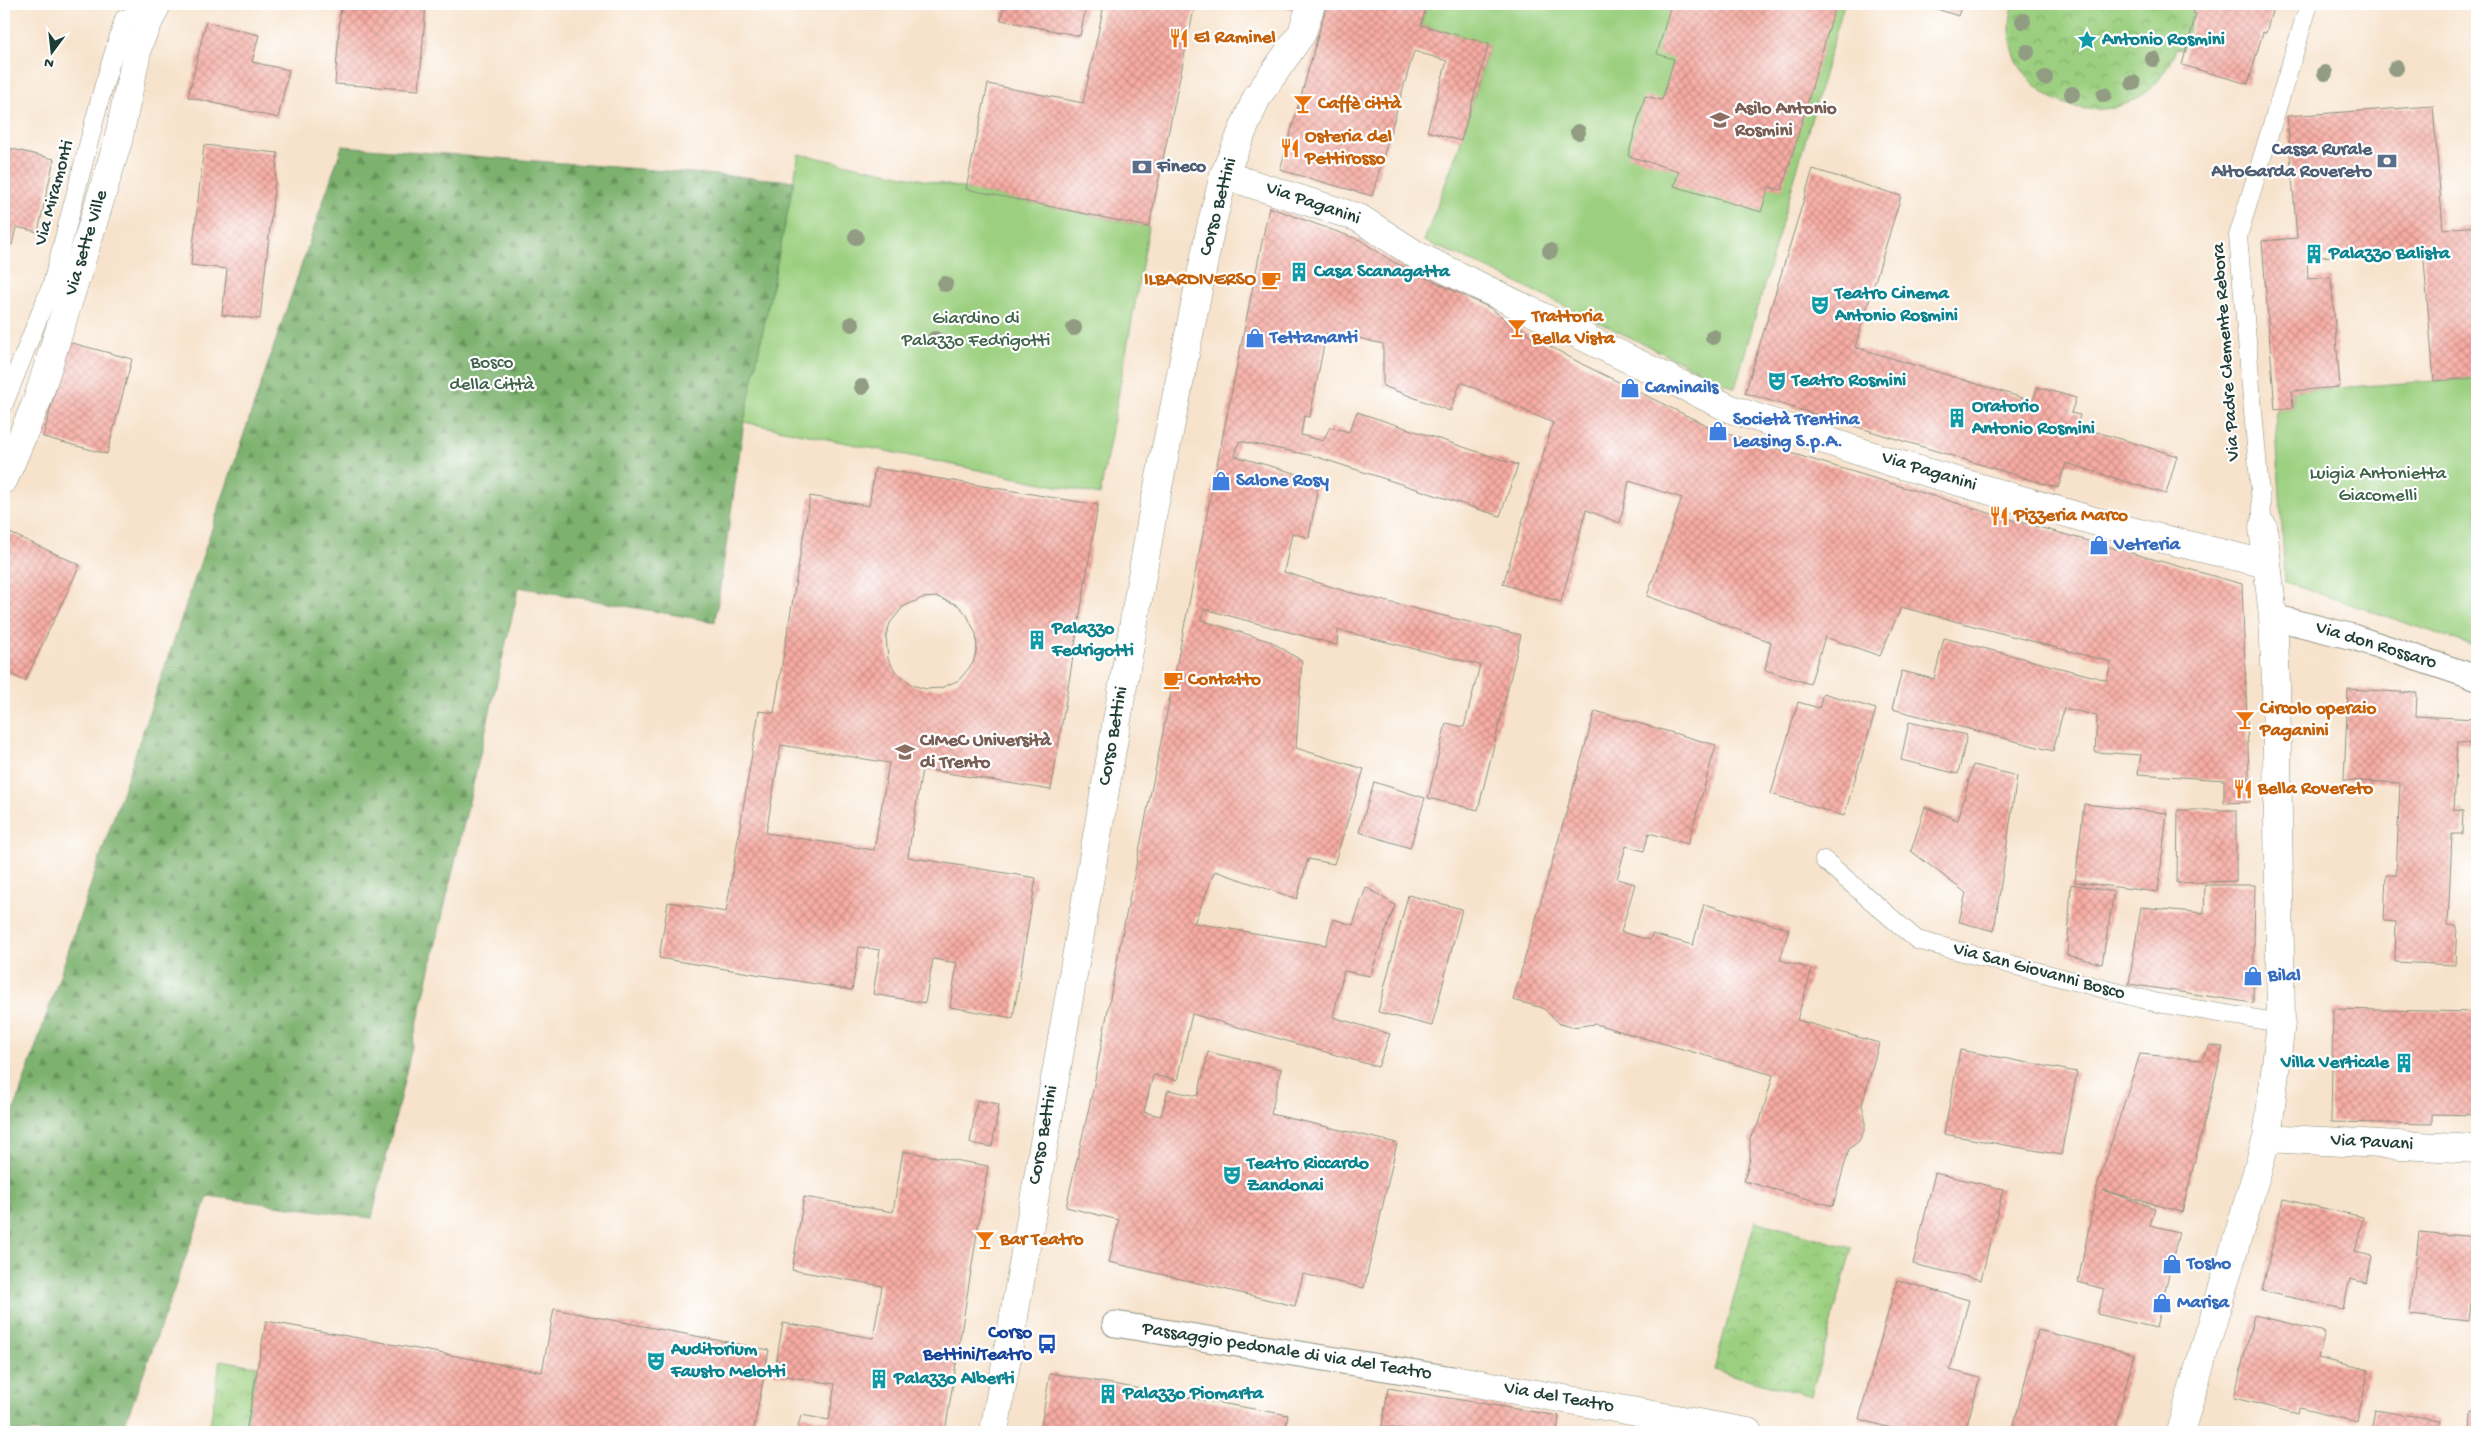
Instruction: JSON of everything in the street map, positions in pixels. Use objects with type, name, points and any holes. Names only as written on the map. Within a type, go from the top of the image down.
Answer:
[{"type":"street","name":"Corso Bettini","points":[[994,1432],[1153,512],[1202,267],[1224,175],[1257,97],[1302,33],[1311,4]]},
{"type":"street","name":"Via sette Ville","points":[[4,479],[37,401],[84,255],[118,141],[139,42],[156,5]]},
{"type":"street","name":"Via Paganini","points":[[1224,175],[1360,218],[1418,256],[1731,409],[1888,461],[2102,523],[2266,564]]},
{"type":"street","points":[[2180,1432],[2267,1138],[2281,1023],[2273,617],[2262,527]]},
{"type":"street","name":"Via don Rossaro","points":[[2273,617],[2353,637],[2477,678]]},
{"type":"street","name":"Via Pavani","points":[[2267,1138],[2477,1149]]},
{"type":"street","name":"Passaggio pedonale di via del Teatro","points":[[1115,1324],[1459,1380]]},
{"type":"street","name":"Via del Teatro","points":[[1459,1380],[1748,1432]]},
{"type":"lane","name":"Via Padre Clemente Rebora","points":[[2262,527],[2238,236],[2309,4]]},
{"type":"lane","name":"Via Miramonti","points":[[4,404],[52,284],[103,88],[124,19],[156,5]]},
{"type":"lane","name":"Via San Giovanni Bosco","points":[[1824,860],[1917,940],[2158,1003],[2281,1023]]},
{"type":"green space","points":[[1427,4],[1844,4],[1735,388],[1476,263],[1424,241],[1461,141],[1489,45],[1421,25]]},
{"type":"green space","points":[[2008,4],[2196,4],[2183,50],[2176,48],[2157,82],[2131,102],[2101,109],[2070,106],[2043,92],[2022,70],[2011,41],[2013,5]]},
{"type":"green space","name":"Bosco della Città","points":[[342,146],[794,181],[744,422],[715,622],[519,587],[372,1218],[208,1196],[122,1432],[4,1432],[4,1140]]},
{"type":"green space","name":"Giardino di Palazzo Fedrigotti","points":[[799,154],[1149,227],[1100,495],[744,422]]},
{"type":"green space","name":"Luigia Antonietta Giacomelli","points":[[2477,378],[2477,647],[2285,582],[2275,410],[2293,408],[2292,391]]},
{"type":"green space","points":[[1755,1221],[1852,1248],[1811,1396],[1714,1370]]},
{"type":"green space","points":[[220,1360],[257,1366],[246,1432],[209,1432]]},
{"type":"green space","points":[[1382,1426],[1415,1432],[1381,1432]]},
{"type":"building","points":[[341,4],[426,4],[419,90],[335,84]]},
{"type":"building","points":[[1004,4],[1195,4],[1149,227],[966,189],[988,84],[1083,103],[1103,10],[1086,7],[1080,36],[1001,20]]},
{"type":"building","points":[[1274,4],[1299,4],[1298,10]]},
{"type":"building","points":[[1327,4],[1427,4],[1421,25],[1489,44],[1461,141],[1427,131],[1447,61],[1414,51],[1372,196],[1280,170]]},
{"type":"building","name":"Asilo Antonio Rosmini","points":[[1671,4],[1836,4],[1782,190],[1769,187],[1761,212],[1674,186],[1679,171],[1628,156],[1645,96],[1662,100],[1674,59],[1657,54]]},
{"type":"building","points":[[1922,4],[1962,4],[1958,16]]},
{"type":"building","points":[[2196,4],[2274,4],[2266,33],[2263,32],[2248,84],[2182,65],[2196,14],[2193,13]]},
{"type":"building","points":[[206,22],[259,35],[252,62],[289,70],[278,118],[188,97]]},
{"type":"building","name":"Palazzo Balista","points":[[2433,106],[2443,229],[2477,226],[2477,378],[2434,381],[2423,249],[2307,258],[2308,279],[2331,277],[2340,387],[2292,391],[2293,408],[2275,410],[2262,241],[2297,238],[2287,116]]},
{"type":"building","points":[[204,145],[278,153],[260,319],[222,315],[227,269],[191,265]]},
{"type":"building","points":[[4,147],[54,159],[38,232],[16,227],[12,245],[4,243]]},
{"type":"building","points":[[1813,169],[1901,196],[1855,347],[2033,401],[2037,387],[2076,398],[2071,413],[2080,415],[2077,426],[2177,456],[2166,494],[2066,463],[2058,488],[1745,393]]},
{"type":"building","points":[[1269,207],[1360,240],[1393,262],[1490,308],[1517,328],[1582,364],[1718,431],[1999,516],[2242,584],[2250,802],[2224,803],[2224,780],[2138,774],[2141,755],[2095,752],[2097,716],[2064,708],[2053,751],[1892,709],[1902,671],[1934,679],[1944,638],[2107,680],[2111,662],[1901,607],[1880,656],[1825,637],[1810,684],[1765,670],[1771,642],[1647,596],[1682,498],[1629,481],[1620,523],[1586,510],[1561,602],[1503,584],[1553,423],[1461,382],[1450,411],[1383,386],[1383,344],[1358,338],[1326,334],[1310,417],[1304,416],[1301,435],[1323,441],[1330,427],[1349,432],[1357,412],[1518,465],[1500,516],[1314,456],[1239,441],[1235,456],[1319,480],[1309,538],[1292,533],[1284,572],[1348,592],[1521,635],[1478,810],[1428,798],[1446,723],[1464,727],[1480,665],[1338,630],[1337,645],[1204,609],[1201,620],[1272,642],[1302,661],[1296,748],[1364,769],[1334,864],[1308,859],[1297,899],[1215,871],[1194,923],[1326,945],[1333,919],[1353,925],[1366,887],[1395,905],[1370,976],[1344,971],[1333,1017],[1390,1034],[1378,1067],[1192,1014],[1177,1080],[1153,1075],[1144,1112],[1161,1116],[1168,1090],[1198,1096],[1208,1052],[1281,1069],[1271,1114],[1397,1143],[1364,1288],[1303,1274],[1295,1306],[1109,1262],[1119,1220],[1066,1207],[1093,1090],[1119,950]]},
{"type":"building","points":[[68,342],[132,359],[107,454],[43,437]]},
{"type":"building","name":"CIMeC Università di Trento","points":[[875,468],[1098,505],[1051,790],[922,769],[908,857],[1036,878],[1013,1018],[950,1007],[957,963],[933,959],[925,1003],[873,994],[880,950],[859,947],[852,990],[659,958],[668,902],[726,912],[759,711],[774,713],[810,496],[869,506]],"holes":[[[937,597],[958,605],[967,615],[976,634],[977,648],[973,663],[959,680],[941,688],[926,689],[912,685],[895,671],[888,659],[886,637],[890,623],[903,607],[922,598]],[[781,745],[889,763],[874,850],[766,833]]]},
{"type":"building","points":[[10,533],[80,565],[25,681],[4,671],[4,547]]},
{"type":"building","points":[[2348,689],[2417,693],[2416,716],[2477,719],[2477,744],[2457,742],[2454,810],[2463,811],[2462,834],[2452,834],[2448,925],[2457,926],[2455,965],[2395,962],[2396,922],[2384,921],[2386,875],[2396,875],[2400,783],[2344,780]]},
{"type":"building","points":[[1823,693],[1876,709],[1844,816],[1771,794],[1798,702],[1819,708]]},
{"type":"building","points":[[1595,711],[1716,745],[1688,844],[1649,833],[1644,851],[1626,846],[1617,879],[1635,884],[1621,932],[1650,940],[1652,934],[1693,945],[1704,904],[1789,929],[1780,960],[1812,969],[1797,1020],[1879,1043],[1862,1105],[1865,1129],[1859,1141],[1849,1149],[1833,1206],[1744,1181],[1750,1159],[1750,1138],[1760,1121],[1773,1075],[1595,1024],[1572,1027],[1560,1024],[1543,1008],[1513,1000]]},
{"type":"building","points":[[1909,722],[1967,735],[1958,774],[1901,760]]},
{"type":"building","points":[[1973,765],[2017,776],[1994,931],[1959,922],[1966,893],[1911,851],[1925,807],[1958,820]]},
{"type":"building","points":[[1374,782],[1425,798],[1410,848],[1359,832]]},
{"type":"building","points":[[2084,804],[2167,813],[2158,892],[2075,882]]},
{"type":"building","points":[[2178,810],[2236,810],[2236,881],[2177,883]]},
{"type":"building","points":[[2071,884],[2114,892],[2102,964],[2067,955]]},
{"type":"building","points":[[2205,885],[2255,885],[2253,1003],[2129,984],[2141,907],[2204,913]]},
{"type":"building","points":[[1408,895],[1462,909],[1432,1026],[1378,1012]]},
{"type":"building","name":"Villa Verticale","points":[[2333,1009],[2477,1012],[2477,1115],[2432,1114],[2432,1124],[2331,1122]]},
{"type":"building","points":[[2210,1045],[2223,1047],[2182,1212],[2103,1190],[2155,1208],[2150,1225],[2179,1232],[2156,1328],[2097,1314],[2104,1289],[2078,1282],[2097,1187],[2140,1054],[2201,1060]]},
{"type":"building","points":[[1960,1050],[2077,1072],[2061,1155],[1944,1134]]},
{"type":"building","points":[[977,1100],[999,1104],[992,1147],[970,1143]]},
{"type":"building","points":[[903,1151],[988,1166],[945,1432],[797,1432],[801,1415],[829,1420],[835,1384],[774,1374],[783,1323],[873,1338],[882,1286],[792,1270],[804,1197],[893,1212]]},
{"type":"building","points":[[1935,1173],[2003,1189],[1981,1280],[1913,1264]]},
{"type":"building","points":[[2283,1199],[2363,1217],[2355,1252],[2372,1256],[2366,1283],[2350,1279],[2343,1309],[2262,1291]]},
{"type":"building","points":[[2419,1232],[2477,1237],[2477,1305],[2471,1304],[2469,1321],[2410,1315]]},
{"type":"building","points":[[1897,1280],[1969,1300],[1950,1370],[1980,1378],[1965,1432],[1905,1432],[1859,1419]]},
{"type":"building","points":[[554,1309],[769,1350],[753,1432],[246,1432],[266,1321],[542,1372]]},
{"type":"building","points":[[2254,1315],[2325,1332],[2318,1358],[2369,1370],[2357,1422],[2299,1408],[2298,1414],[2234,1398]]},
{"type":"building","points":[[2038,1330],[2134,1354],[2114,1432],[2012,1432]]},
{"type":"building","name":"Palazzo Piomarta","points":[[1050,1373],[1288,1415],[1285,1432],[1040,1432]]},
{"type":"building","points":[[1388,1388],[1559,1416],[1557,1432],[1415,1432],[1382,1426]]},
{"type":"building","points":[[2375,1410],[2440,1420],[2438,1432],[2371,1432]]},
{"type":"building","points":[[2471,1411],[2477,1412],[2477,1432],[2470,1432]]},
{"type":"place","name":"El Raminel","points":[[1179,38]]},
{"type":"place","name":"Antonio Rosmini","points":[[2087,40]]},
{"type":"place","name":"Caffè città","points":[[1303,104]]},
{"type":"place","name":"Asilo Antonio Rosmini","points":[[1720,120]]},
{"type":"place","name":"Osteria del Pettirosso","points":[[1290,148]]},
{"type":"place","name":"Cassa Rurale AltoGarda Rovereto","points":[[2387,161]]},
{"type":"place","name":"Fineco","points":[[1142,167]]},
{"type":"place","name":"Palazzo Balista","points":[[2314,254]]},
{"type":"place","name":"Casa Scanagatta","points":[[1299,272]]},
{"type":"place","name":"ILBARDIVERSO","points":[[1271,280]]},
{"type":"place","name":"Teatro Cinema Antonio Rosmini","points":[[1820,305]]},
{"type":"place","name":"Trattoria Bella Vista","points":[[1517,328]]},
{"type":"place","name":"Tettamanti","points":[[1255,338]]},
{"type":"place","name":"Teatro Rosmini","points":[[1777,381]]},
{"type":"place","name":"Caminails","points":[[1630,388]]},
{"type":"place","name":"Oratorio Antonio Rosmini","points":[[1957,418]]},
{"type":"place","name":"Società Trentina Leasing S.p.A.","points":[[1718,431]]},
{"type":"place","name":"Salone Rosy","points":[[1221,481]]},
{"type":"place","name":"Pizzeria Marco","points":[[1999,516]]},
{"type":"place","name":"Vetreria","points":[[2099,545]]},
{"type":"place","name":"Palazzo Fedrigotti","points":[[1037,640]]},
{"type":"place","name":"Contatto","points":[[1173,680]]},
{"type":"place","name":"Circolo operaio Paganini","points":[[2245,720]]},
{"type":"place","name":"CIMeC Università di Trento","points":[[905,752]]},
{"type":"place","name":"Bella Rovereto","points":[[2243,789]]},
{"type":"place","name":"Bilal","points":[[2253,976]]},
{"type":"place","name":"Villa Verticale","points":[[2404,1063]]},
{"type":"place","name":"Teatro Riccardo Zandonai","points":[[1232,1175]]},
{"type":"place","name":"Bar Teatro","points":[[985,1240]]},
{"type":"place","name":"Tosho","points":[[2172,1264]]},
{"type":"place","name":"Marisa","points":[[2162,1303]]},
{"type":"place","name":"Corso Bettini/Teatro","points":[[1047,1344]]},
{"type":"place","name":"Auditorium Fausto Melotti","points":[[656,1361]]},
{"type":"place","name":"Palazzo Alberti","points":[[879,1379]]},
{"type":"place","name":"Palazzo Piomarta","points":[[1108,1394]]}]
